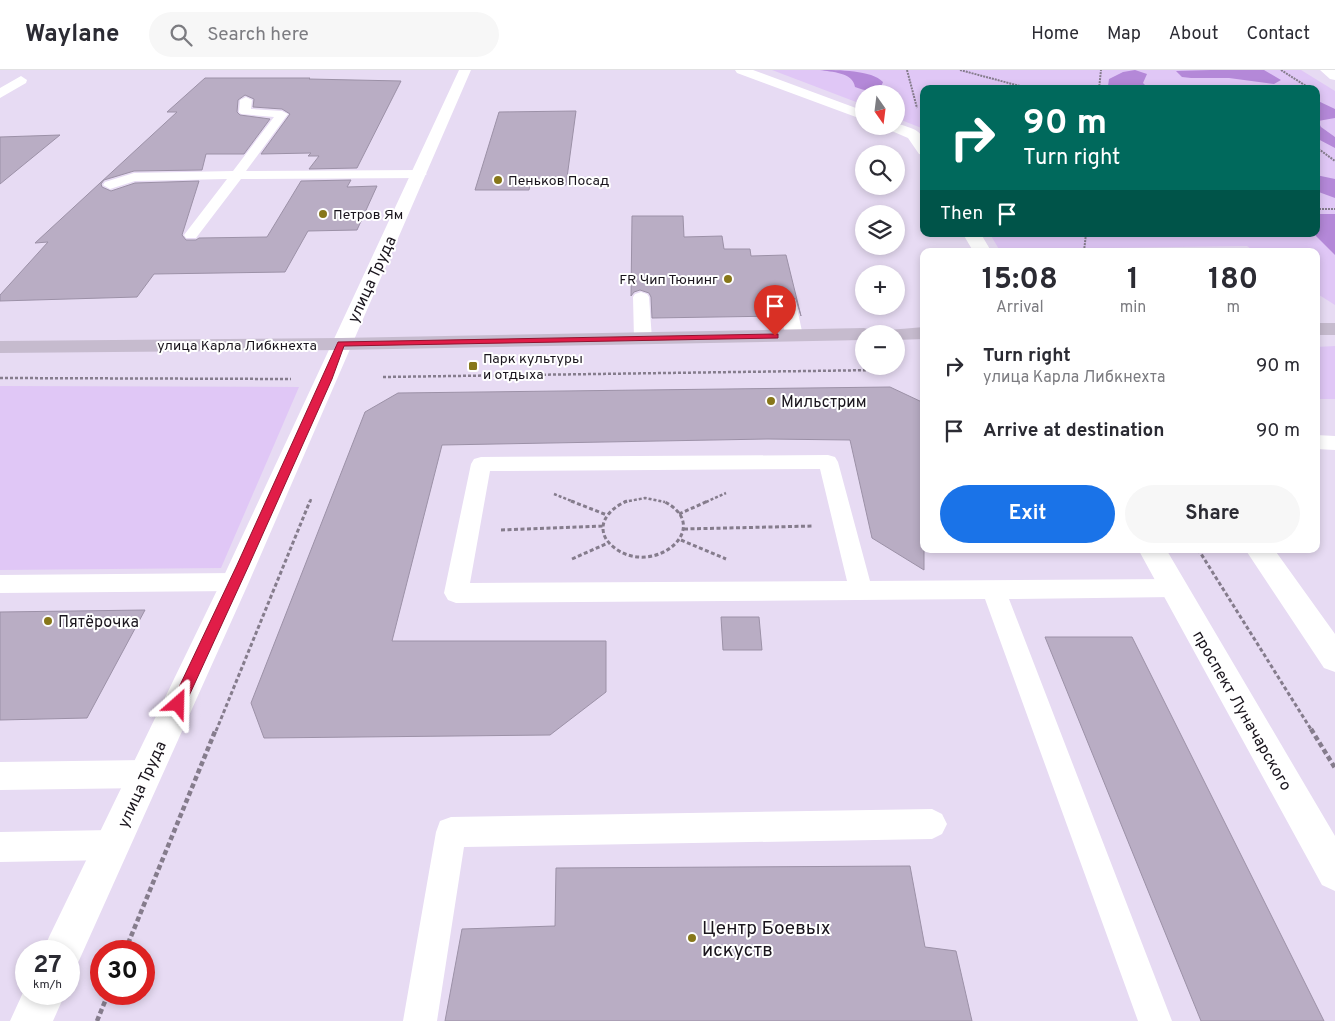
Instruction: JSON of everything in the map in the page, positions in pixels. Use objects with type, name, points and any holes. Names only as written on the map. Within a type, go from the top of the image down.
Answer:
[{"type":"main road","points":[[1320,329],[1335,328]]},
{"type":"main road","points":[[905,334],[920,333]]},
{"type":"main road","name":"улица Карла Либкнехта","points":[[0,347],[341,344],[855,334]]},
{"type":"street","name":"улица Труда","points":[[68,940],[235,582],[341,344],[420,174],[465,70]]},
{"type":"street","points":[[741,70],[855,113]]},
{"type":"street","points":[[1326,70],[1335,76]]},
{"type":"street","points":[[0,94],[21,80]]},
{"type":"street","points":[[905,131],[914,135],[920,145]]},
{"type":"street","points":[[974,237],[980,248]]},
{"type":"street","name":"проспект Луначарского","points":[[1154,553],[1332,860]]},
{"type":"street","points":[[1262,553],[1335,659]]},
{"type":"street","points":[[31,1021],[39,1005]]},
{"type":"lane","points":[[191,235],[282,114],[245,112],[246,100]]},
{"type":"lane","points":[[110,185],[134,177],[420,174]]},
{"type":"lane","points":[[641,297],[643,339]]},
{"type":"lane","points":[[788,303],[794,336]]},
{"type":"lane","points":[[1320,442],[1335,443]]},
{"type":"lane","points":[[861,590],[828,462],[481,464],[456,594],[1174,588]]},
{"type":"lane","points":[[0,584],[235,582]]},
{"type":"lane","points":[[993,589],[1155,1021]]},
{"type":"lane","points":[[0,776],[145,774]]},
{"type":"lane","points":[[420,1021],[451,832],[932,824]]},
{"type":"lane","points":[[0,847],[112,845]]},
{"type":"path","points":[[907,70],[918,115]]},
{"type":"path","points":[[960,70],[1016,85]]},
{"type":"path","points":[[1099,85],[1101,70]]},
{"type":"path","points":[[1281,70],[1304,85]]},
{"type":"path","points":[[1320,150],[1335,161]]},
{"type":"path","points":[[1320,209],[1335,209]]},
{"type":"path","points":[[383,377],[855,370]]},
{"type":"path","points":[[0,378],[294,379]]},
{"type":"path","points":[[130,940],[312,498]]},
{"type":"path","points":[[646,498],[660,500],[673,507],[681,517],[684,528],[680,540],[671,550],[657,557],[641,559],[625,556],[612,548],[604,538],[603,526],[607,515],[617,506],[630,500],[646,498]]},
{"type":"path","points":[[468,531],[603,526]]},
{"type":"path","points":[[684,528],[844,526]]},
{"type":"path","points":[[1201,553],[1335,768]]},
{"type":"path","points":[[97,1021],[104,1005]]},
{"type":"shaded area","points":[[772,70],[1301,70],[1335,91],[1335,305],[1320,296],[1320,248],[1250,248],[1247,246],[998,248],[992,237],[1320,237],[1320,85],[920,85],[920,127],[905,122],[905,85],[855,85],[855,102]]},
{"type":"shaded area","points":[[820,70],[863,73],[878,78],[883,82],[882,85],[855,85],[855,87],[850,78],[835,72]]},
{"type":"shaded area","points":[[1135,70],[1147,74],[1143,83],[1145,85],[1108,85],[1109,79],[1123,72]]},
{"type":"shaded area","points":[[1264,70],[1281,80],[1274,84],[1229,78],[1191,78],[1182,77],[1176,71]]},
{"type":"shaded area","points":[[1320,102],[1335,109],[1335,118],[1320,121]]},
{"type":"shaded area","points":[[1320,125],[1335,137],[1335,148],[1320,140]]},
{"type":"shaded area","points":[[1320,176],[1335,179],[1335,198],[1320,192]]},
{"type":"shaded area","points":[[1320,214],[1335,214],[1335,255],[1317,237],[1320,237]]},
{"type":"shaded area","points":[[1335,346],[1335,399],[1320,399],[1320,347]]},
{"type":"shaded area","points":[[0,386],[299,387],[221,568],[0,570]]},
{"type":"building","points":[[205,78],[310,78],[401,81],[357,168],[309,169],[319,156],[308,156],[311,153],[261,154],[290,114],[282,109],[253,107],[254,99],[245,95],[238,100],[237,112],[240,115],[270,119],[244,154],[206,154],[202,170],[134,171],[104,180],[101,184],[102,187],[111,191],[135,183],[199,181],[182,235],[186,240],[196,240],[199,238],[267,237],[301,181],[351,180],[347,187],[377,186],[357,230],[308,231],[285,272],[154,274],[137,297],[0,301],[0,295],[48,242],[35,243],[177,112],[167,112]]},
{"type":"building","points":[[576,111],[566,185],[530,185],[529,190],[475,190],[499,112]]},
{"type":"building","points":[[60,135],[0,184],[0,137]]},
{"type":"building","points":[[632,216],[683,216],[684,237],[722,236],[724,249],[750,249],[751,256],[786,255],[801,316],[796,299],[787,296],[781,298],[778,302],[780,316],[652,318],[651,297],[649,293],[640,290],[634,292],[631,296]]},
{"type":"building","points":[[890,387],[920,401],[920,553],[924,553],[924,570],[872,538],[850,440],[768,439],[442,445],[392,641],[606,641],[606,692],[550,735],[264,738],[251,703],[365,412],[398,393]]},
{"type":"building","points":[[145,610],[87,718],[0,720],[0,612]]},
{"type":"building","points":[[721,617],[759,617],[762,650],[723,650]]},
{"type":"building","points":[[1045,637],[1132,637],[1324,1021],[1201,1021]]},
{"type":"building","name":"Центр Боевых искуств","points":[[910,866],[925,947],[956,951],[972,1021],[445,1021],[462,929],[555,926],[556,868]]},
{"type":"place","name":"Пеньков Посад","points":[[498,180]]},
{"type":"place","name":"Петров Ям","points":[[323,214]]},
{"type":"place","name":"FR Чип Тюнинг","points":[[728,279]]},
{"type":"place","name":"Парк культуры и отдыха","points":[[473,366]]},
{"type":"place","name":"Мильстрим","points":[[771,401]]},
{"type":"place","name":"Пятёрочка","points":[[48,621]]},
{"type":"place","name":"Центр Боевых искуств","points":[[692,938]]},
{"type":"route","points":[[178,704],[243,565],[341,344],[775,336]]}]
